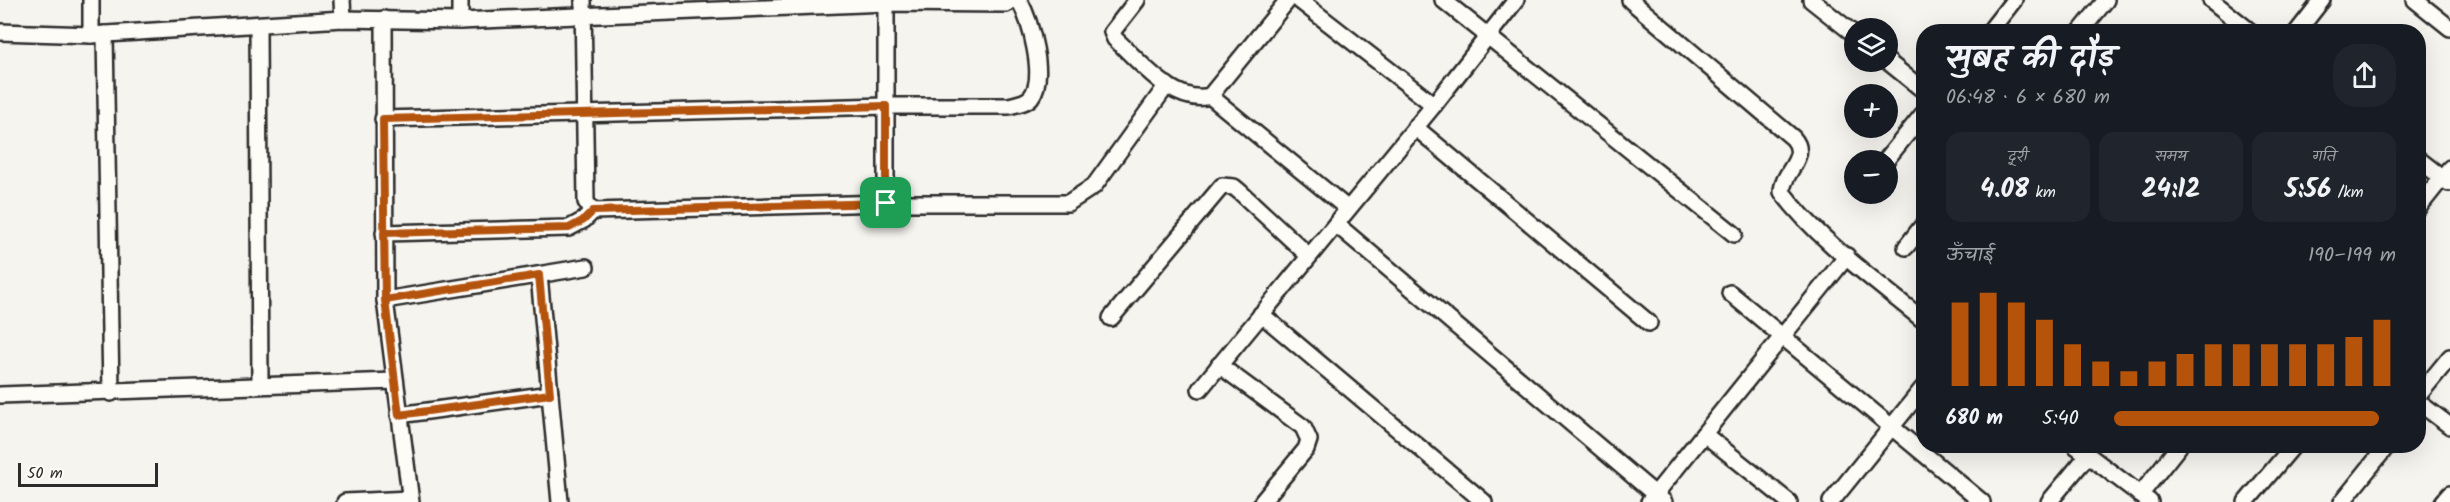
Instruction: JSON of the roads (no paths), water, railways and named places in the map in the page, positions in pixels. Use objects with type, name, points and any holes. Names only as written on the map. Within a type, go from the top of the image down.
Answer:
[{"type":"street","points":[[91,0],[98,35],[111,393]]},
{"type":"street","points":[[342,0],[342,19]]},
{"type":"street","points":[[460,0],[460,21]]},
{"type":"street","points":[[583,0],[586,202],[593,211]]},
{"type":"street","points":[[0,32],[98,35],[342,19],[460,21],[584,18],[886,2],[1006,4],[1013,0]]},
{"type":"street","points":[[383,119],[886,106],[1009,106],[1028,100],[1037,79],[1032,33],[1019,0]]},
{"type":"street","points":[[1137,0],[1115,27],[1113,36],[1167,85],[1185,97],[1200,99],[1210,96],[1288,0]]},
{"type":"street","points":[[1299,0],[1434,105]]},
{"type":"street","points":[[1443,0],[1734,234]]},
{"type":"street","points":[[1630,0],[1797,143],[1799,156],[1785,178],[1782,192],[1792,205],[1847,256],[1916,314]]},
{"type":"street","points":[[1812,0],[1844,26]]},
{"type":"street","points":[[1995,24],[2014,0]]},
{"type":"street","points":[[2086,24],[2106,0]]},
{"type":"street","points":[[2211,0],[2241,24]]},
{"type":"street","points":[[2303,24],[2322,0]]},
{"type":"street","points":[[2415,0],[2450,28]]},
{"type":"street","points":[[1200,389],[1434,105],[1488,37],[1512,1]]},
{"type":"street","points":[[886,2],[886,203]]},
{"type":"street","points":[[347,502],[410,500],[385,300],[384,19]]},
{"type":"street","points":[[258,25],[260,385]]},
{"type":"street","points":[[1898,70],[1916,84]]},
{"type":"street","points":[[384,233],[569,228],[584,220],[593,211],[886,203],[1068,203],[1075,201],[1101,178],[1167,85]]},
{"type":"street","points":[[1210,96],[1348,209]]},
{"type":"street","points":[[1894,150],[1916,123]]},
{"type":"street","points":[[1415,127],[1649,323]]},
{"type":"street","points":[[2426,164],[2447,176],[2426,199]]},
{"type":"street","points":[[1111,318],[1222,186],[1234,188],[1240,192],[1310,256]]},
{"type":"street","points":[[1336,224],[1656,500],[1704,434],[1847,256]]},
{"type":"street","points":[[1906,247],[1916,234]]},
{"type":"street","points":[[385,300],[586,267]]},
{"type":"street","points":[[539,275],[560,502]]},
{"type":"street","points":[[1730,293],[1916,447]]},
{"type":"street","points":[[1261,314],[1484,502]]},
{"type":"street","points":[[2426,393],[2450,357]]},
{"type":"street","points":[[1220,365],[1303,428],[1309,440],[1306,449],[1262,502]]},
{"type":"street","points":[[0,395],[111,393],[395,381]]},
{"type":"street","points":[[399,415],[550,394]]},
{"type":"street","points":[[1831,502],[1916,397]]},
{"type":"street","points":[[2426,408],[2450,426]]},
{"type":"street","points":[[1704,434],[1789,502]]},
{"type":"street","points":[[1923,453],[1982,502]]},
{"type":"street","points":[[2049,502],[2080,453]]},
{"type":"street","points":[[2086,453],[2145,498],[2174,453]]},
{"type":"street","points":[[2246,502],[2287,453]]},
{"type":"street","points":[[2342,502],[2382,453]]},
{"type":"street","points":[[2443,502],[2450,494]]}]
